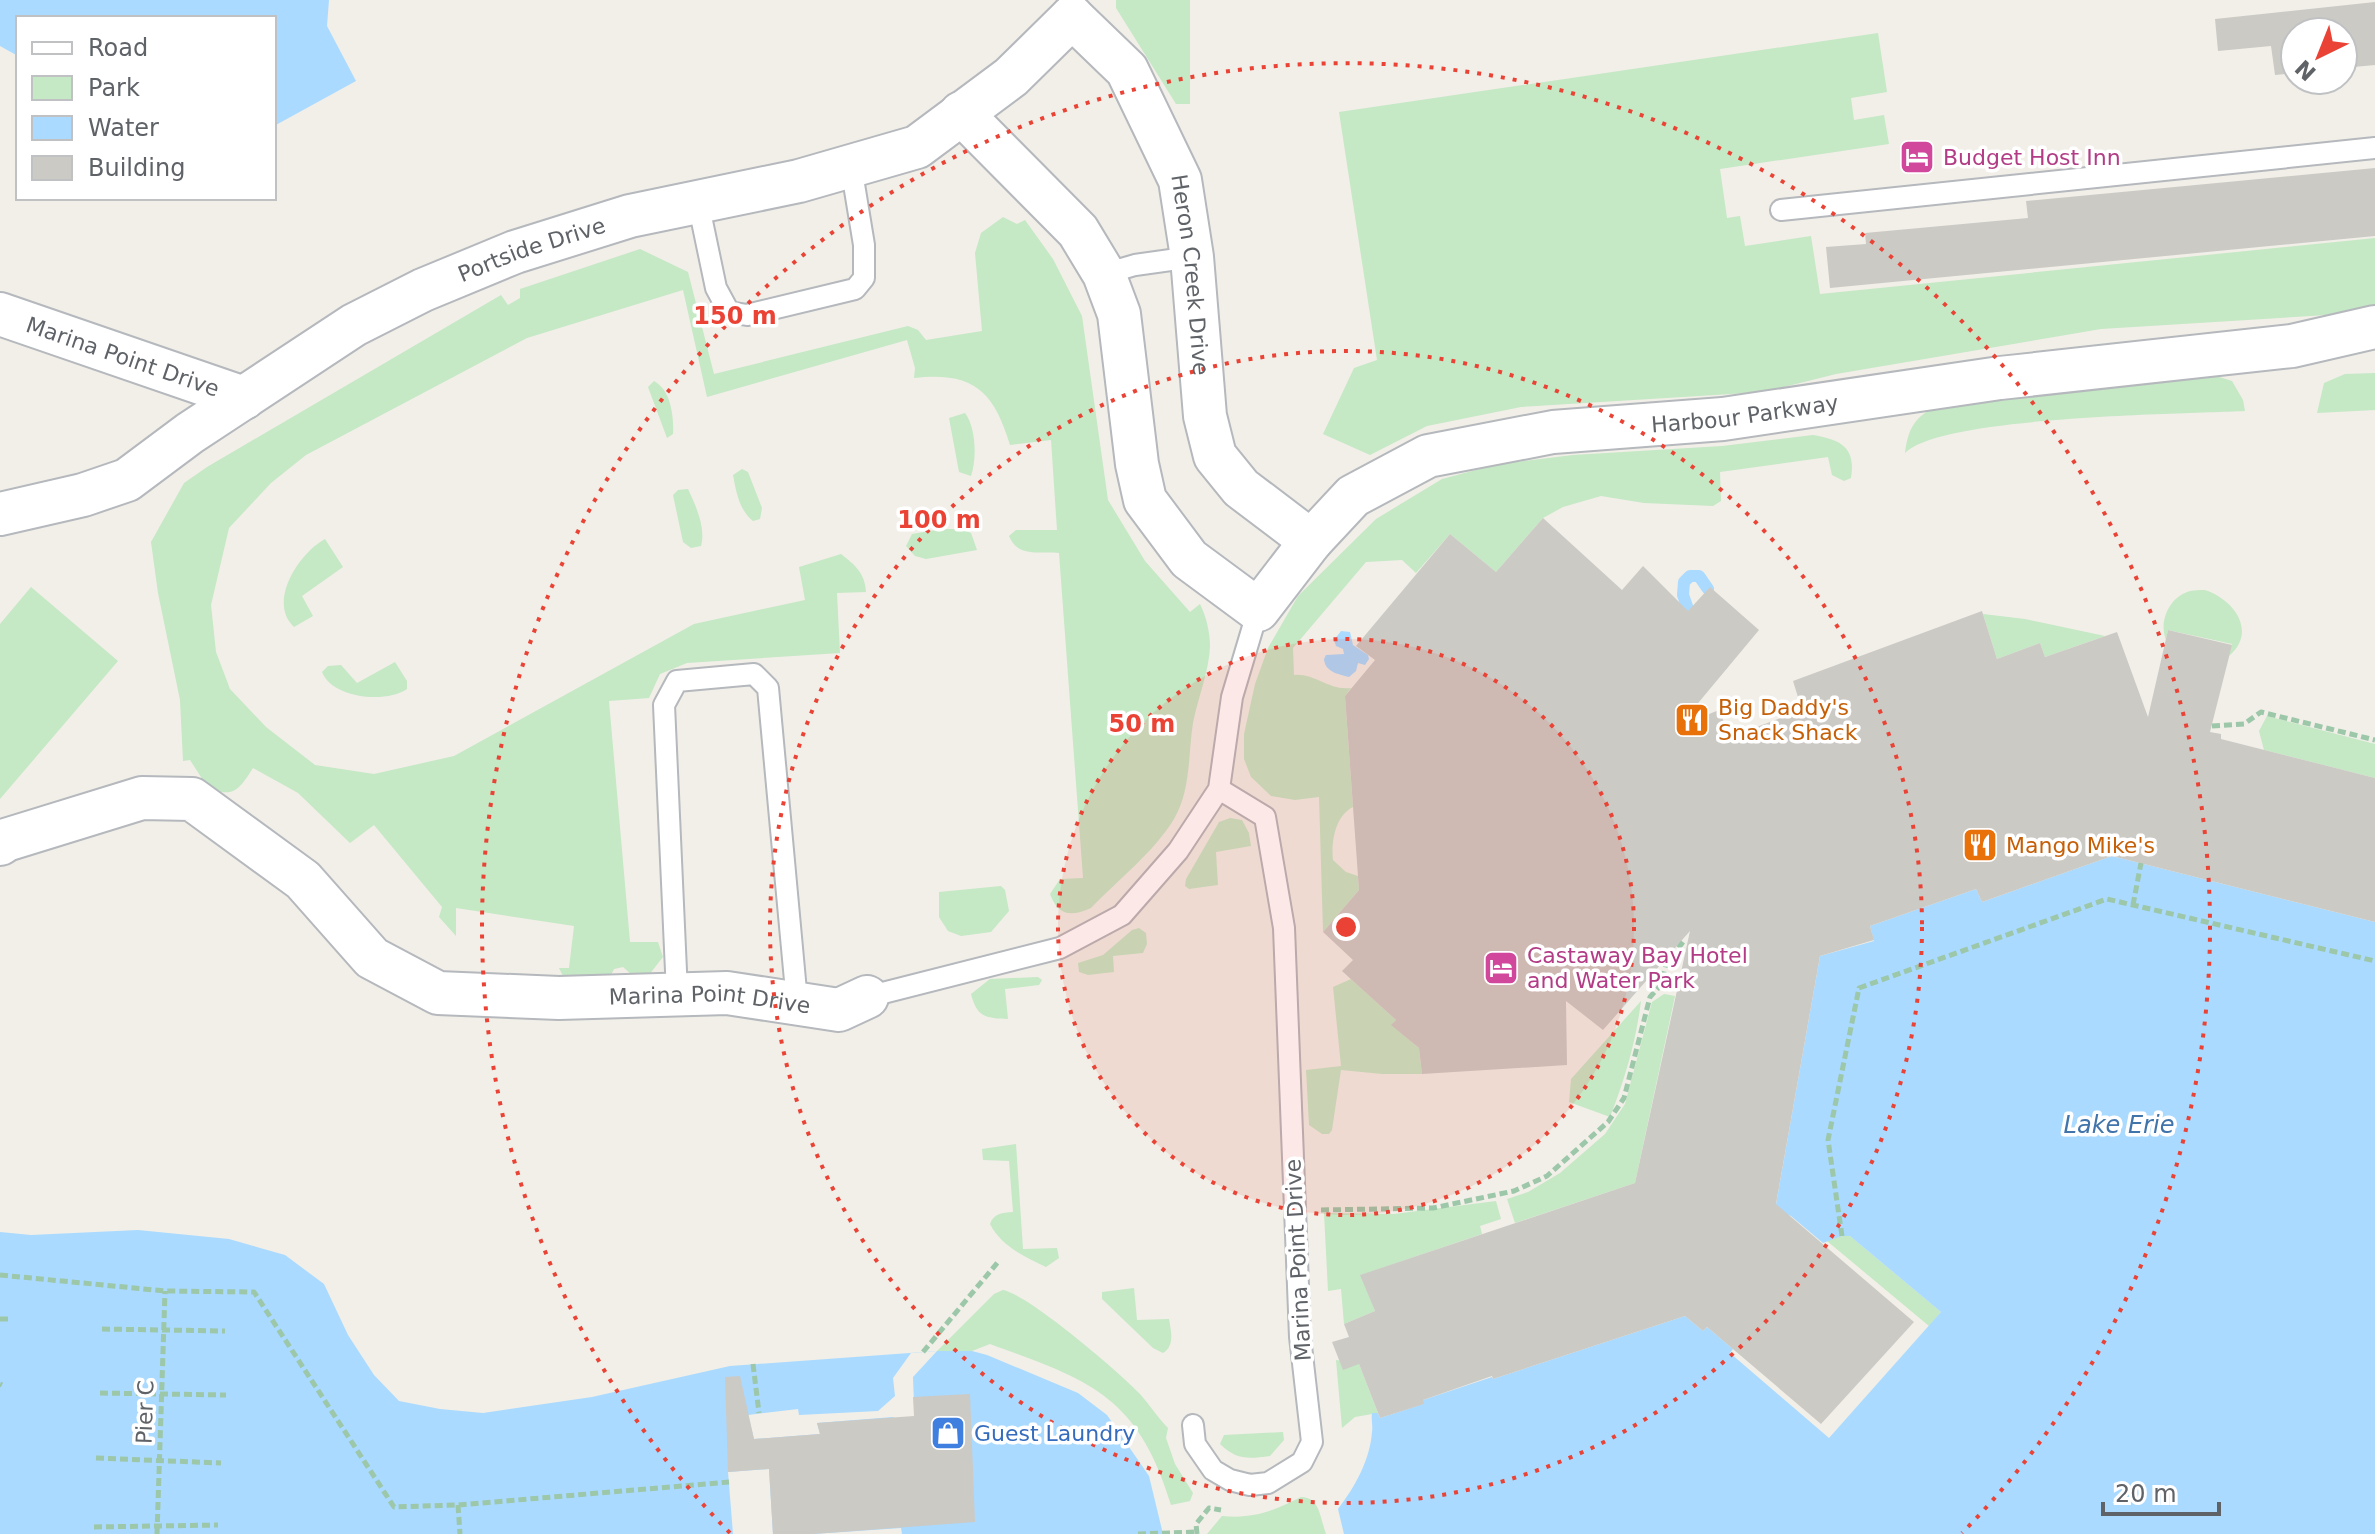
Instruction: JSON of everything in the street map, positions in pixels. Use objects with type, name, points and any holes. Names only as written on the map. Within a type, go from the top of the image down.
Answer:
[{"type":"street","name":"Portside Drive","points":[[0,514],[83,495],[127,480],[190,433],[354,325],[423,290],[515,252],[630,216],[799,181],[917,147],[1011,77],[1073,9]]},
{"type":"street","name":"Heron Creek Drive","points":[[1073,9],[1127,70],[1180,180],[1192,257],[1205,416],[1215,456],[1241,488],[1311,541]]},
{"type":"street","points":[[961,113],[1078,231],[1104,274],[1119,314],[1135,452],[1145,500],[1189,559],[1258,610]]},
{"type":"street","name":"Marina Point Drive","points":[[0,314],[244,398]]},
{"type":"street","name":"Harbour Parkway","points":[[1258,610],[1311,541],[1353,496],[1428,456],[1553,432],[1723,419],[2000,378],[2292,346],[2375,327]]},
{"type":"street","name":"Harbour Parkway","points":[[2292,346],[2375,357]]},
{"type":"street","name":"Marina Point Drive","points":[[0,844],[79,815],[142,798],[192,799],[303,880],[372,958],[438,993],[559,998],[727,993],[839,1010],[867,997]]},
{"type":"lane","points":[[1781,210],[2375,148]]},
{"type":"lane","points":[[698,202],[716,288],[729,312],[747,315],[855,289],[864,278],[864,245],[851,166]]},
{"type":"lane","points":[[1104,274],[1135,265],[1192,257]]},
{"type":"lane","name":"Marina Point Drive","points":[[867,997],[1060,948],[1122,915],[1178,851],[1219,789],[1232,697],[1258,610]]},
{"type":"lane","points":[[677,993],[664,705],[677,681],[754,674],[768,688],[797,1002]]},
{"type":"lane","name":"Marina Point Drive","points":[[1193,1425],[1195,1444],[1213,1470],[1230,1480],[1250,1485],[1268,1483],[1302,1462],[1312,1442],[1300,1337],[1284,928],[1265,817],[1219,789]]},
{"type":"path","points":[[2212,726],[2244,724],[2261,712],[2375,740]]},
{"type":"path","points":[[2133,905],[2141,863]]},
{"type":"path","points":[[1842,1236],[1828,1140],[1859,988],[2107,899],[2375,961]]},
{"type":"path","points":[[1321,1225],[1319,1210],[1433,1208],[1514,1191],[1547,1176],[1608,1122],[1624,1098],[1650,997],[1666,976],[1666,964],[1683,942]]},
{"type":"path","points":[[923,1352],[998,1262]]},
{"type":"path","points":[[0,1275],[165,1291],[254,1292],[394,1507],[458,1505],[729,1482]]},
{"type":"path","name":"Pier C","points":[[157,1534],[165,1291]]},
{"type":"path","points":[[0,1319],[9,1319]]},
{"type":"path","points":[[102,1329],[225,1331]]},
{"type":"path","points":[[753,1364],[759,1413]]},
{"type":"path","points":[[100,1393],[226,1395]]},
{"type":"path","points":[[96,1458],[221,1463]]},
{"type":"path","points":[[458,1505],[460,1534]]},
{"type":"path","points":[[1138,1534],[1197,1533],[1196,1524],[1209,1508],[1234,1512]]},
{"type":"path","points":[[94,1527],[218,1525]]},
{"type":"green space","points":[[1116,0],[1190,0],[1190,104],[1176,104],[1116,8]]},
{"type":"green space","points":[[1878,33],[1887,92],[1851,98],[1854,120],[1884,115],[1889,144],[1720,169],[1727,218],[1740,216],[1745,246],[1811,236],[1820,294],[2375,238],[2375,312],[2101,329],[1836,374],[1764,392],[1521,407],[1427,426],[1370,455],[1323,434],[1354,368],[1377,360],[1339,112]]},
{"type":"green space","points":[[1003,217],[1017,224],[1025,220],[1053,259],[1082,316],[1108,500],[1145,561],[1190,612],[1200,604],[1209,635],[1208,665],[1193,723],[1186,784],[1179,808],[1156,843],[1091,908],[1066,913],[1057,907],[1050,894],[1060,879],[1083,878],[1059,553],[1024,551],[1009,536],[1016,530],[1057,530],[1051,440],[1010,445],[996,410],[977,388],[951,378],[914,378],[915,368],[907,340],[707,397],[683,290],[527,338],[306,455],[271,483],[229,528],[211,605],[216,652],[230,689],[266,727],[315,765],[374,774],[454,756],[694,624],[805,600],[799,567],[841,554],[851,562],[861,575],[866,592],[837,593],[840,653],[687,663],[660,674],[649,698],[609,701],[630,942],[658,942],[663,957],[645,980],[623,967],[614,969],[610,977],[582,986],[563,976],[559,968],[569,968],[574,926],[456,908],[456,936],[439,917],[442,907],[374,825],[350,843],[298,793],[253,768],[237,788],[220,792],[201,786],[201,777],[190,760],[183,761],[180,700],[151,542],[184,483],[207,467],[501,295],[508,305],[520,298],[520,289],[640,249],[688,272],[714,374],[908,326],[918,330],[926,340],[982,331],[975,253],[981,233]]},
{"type":"green space","points":[[2375,373],[2375,410],[2317,413],[2324,383],[2345,374]]},
{"type":"green space","points":[[2210,374],[2232,381],[2243,400],[2245,411],[2012,424],[1964,431],[1927,441],[1905,453],[1915,422],[1941,403]]},
{"type":"green space","points":[[654,381],[660,385],[670,404],[673,434],[667,438],[648,387]]},
{"type":"green space","points":[[965,413],[974,443],[971,476],[959,472],[949,418]]},
{"type":"green space","points":[[1813,435],[1831,439],[1849,452],[1851,478],[1844,481],[1832,475],[1828,457],[1720,472],[1721,501],[1713,506],[1644,503],[1601,496],[1563,507],[1543,518],[1496,572],[1450,534],[1416,573],[1402,560],[1366,562],[1293,648],[1294,675],[1351,688],[1345,696],[1353,807],[1338,823],[1333,860],[1346,872],[1358,876],[1359,890],[1323,932],[1319,797],[1295,800],[1271,796],[1251,777],[1244,759],[1244,734],[1255,684],[1268,648],[1298,596],[1376,519],[1442,479],[1498,464],[1573,455],[1722,446]]},
{"type":"green space","points":[[742,469],[748,472],[762,508],[760,519],[753,521],[741,506],[735,487],[733,475]]},
{"type":"green space","points":[[688,489],[702,532],[701,546],[691,548],[683,542],[673,495],[678,490]]},
{"type":"green space","points":[[962,529],[971,533],[977,550],[926,559],[915,556],[906,546],[912,534]]},
{"type":"green space","points":[[325,539],[343,567],[302,596],[313,616],[294,627],[287,617],[285,592],[305,555]]},
{"type":"green space","points":[[31,587],[118,661],[0,799],[0,624]]},
{"type":"green space","points":[[2205,590],[2233,608],[2242,627],[2237,646],[2229,656],[2232,644],[2168,630],[2166,640],[2164,620],[2170,606],[2187,592]]},
{"type":"green space","points":[[1983,614],[2025,619],[2105,636],[2045,657],[2040,643],[1997,659]]},
{"type":"green space","points":[[395,662],[407,681],[407,689],[386,696],[347,693],[336,688],[322,672],[328,666],[341,665],[357,683]]},
{"type":"green space","points":[[2267,716],[2375,744],[2375,778],[2264,750],[2259,731]]},
{"type":"green space","points":[[1230,818],[1242,820],[1251,846],[1216,852],[1218,885],[1189,889],[1185,886],[1186,879],[1219,822]]},
{"type":"green space","points":[[1001,886],[1005,890],[1009,911],[991,932],[961,936],[948,931],[939,917],[939,892]]},
{"type":"green space","points":[[1139,928],[1146,933],[1147,944],[1143,953],[1113,956],[1114,972],[1088,975],[1079,972],[1078,963],[1103,955],[1132,930]]},
{"type":"green space","points":[[1038,977],[1042,980],[1039,985],[1005,989],[1008,1019],[983,1015],[973,1002],[971,994],[990,979]]},
{"type":"green space","points":[[1351,979],[1396,1020],[1392,1025],[1419,1048],[1422,1074],[1341,1070],[1332,1130],[1329,1134],[1322,1134],[1309,1125],[1306,1070],[1341,1066],[1333,987]]},
{"type":"green space","points":[[1664,994],[1675,996],[1635,1183],[1515,1223],[1507,1199],[1528,1192],[1560,1173],[1605,1134],[1625,1104],[1652,1002]]},
{"type":"green space","points":[[1641,1001],[1629,1060],[1610,1117],[1569,1102],[1571,1079]]},
{"type":"green space","points":[[1016,1144],[1023,1249],[1057,1248],[1059,1258],[1046,1267],[1007,1245],[990,1224],[996,1216],[1013,1212],[1009,1161],[983,1160],[982,1149]]},
{"type":"green space","points":[[1496,1201],[1501,1219],[1480,1226],[1482,1234],[1361,1275],[1375,1311],[1344,1324],[1341,1289],[1328,1291],[1324,1213],[1394,1214]]},
{"type":"green space","points":[[1850,1236],[1941,1312],[1929,1326],[1827,1241]]},
{"type":"green space","points":[[1134,1288],[1137,1320],[1169,1319],[1171,1342],[1163,1353],[1153,1348],[1102,1299],[1102,1292]]},
{"type":"green space","points":[[1003,1290],[1052,1319],[1140,1394],[1168,1428],[1166,1438],[1175,1464],[1193,1493],[1190,1501],[1171,1505],[1143,1438],[1125,1415],[1082,1382],[990,1344],[972,1351],[937,1351],[994,1294]]},
{"type":"green space","points":[[1336,1360],[1359,1364],[1378,1413],[1355,1417],[1342,1428]]},
{"type":"green space","points":[[1283,1432],[1284,1440],[1270,1456],[1243,1457],[1220,1444],[1224,1435]]},
{"type":"green space","points":[[1301,1497],[1316,1504],[1326,1534],[1207,1534],[1222,1516],[1263,1513]]},
{"type":"water","points":[[0,0],[329,0],[327,26],[356,81],[276,125],[276,16],[16,16],[16,55],[0,46]]},
{"type":"water","points":[[1341,631],[1350,632],[1353,645],[1369,659],[1365,665],[1358,663],[1356,671],[1349,677],[1329,670],[1324,659],[1326,655],[1344,654],[1334,640]]},
{"type":"water","name":"Lake Erie","points":[[2112,856],[2375,922],[2375,1534],[1344,1534],[1338,1509],[1365,1463],[1371,1442],[1372,1413],[1378,1413],[1380,1418],[1423,1404],[1423,1400],[1685,1316],[1703,1331],[1707,1327],[1733,1349],[1730,1353],[1829,1438],[1941,1312],[1850,1236],[1823,1243],[1791,1216],[1775,1210],[1820,956],[1874,941],[1870,926],[1976,889],[1982,902]]},
{"type":"water","points":[[138,1230],[229,1239],[285,1255],[324,1284],[348,1335],[374,1375],[399,1401],[440,1409],[483,1413],[592,1397],[730,1366],[937,1351],[972,1351],[987,1355],[1078,1393],[1107,1415],[1149,1476],[1163,1534],[0,1534],[0,1232],[31,1235]]},
{"type":"pier","points":[[937,1351],[913,1377],[915,1431],[893,1417],[817,1423],[820,1434],[754,1439],[748,1415],[798,1409],[799,1415],[878,1411],[895,1396],[893,1378],[911,1353]]},
{"type":"pier","points":[[769,1469],[773,1534],[733,1534],[728,1472]]},
{"type":"pier","points":[[901,1528],[902,1534],[813,1534]]},
{"type":"building","points":[[2375,2],[2375,65],[2359,66],[2359,16],[2279,16],[2279,75],[2275,75],[2271,46],[2218,51],[2215,19]]},
{"type":"building","points":[[2375,168],[2375,236],[1830,288],[1826,247],[1866,244],[1865,233],[2028,218],[2026,201]]},
{"type":"building","name":"Castaway Bay Hotel and Water Park","points":[[1543,518],[1622,590],[1643,566],[1688,611],[1710,587],[1759,630],[1679,726],[1719,710],[1730,737],[1802,710],[1793,681],[1982,611],[1997,659],[2040,643],[2045,657],[2117,632],[2148,717],[2168,630],[2232,645],[2210,732],[2221,734],[2221,739],[2375,778],[2375,922],[2112,856],[1982,902],[1976,889],[1870,926],[1874,940],[1820,956],[1776,1204],[1914,1322],[1821,1424],[1707,1327],[1703,1331],[1685,1316],[1493,1379],[1492,1376],[1380,1418],[1359,1364],[1343,1370],[1332,1342],[1349,1337],[1344,1324],[1375,1311],[1360,1275],[1635,1183],[1690,931],[1603,1030],[1566,1001],[1567,1065],[1422,1074],[1419,1048],[1391,1025],[1396,1020],[1342,971],[1353,960],[1323,932],[1359,890],[1345,696],[1375,660],[1356,646],[1450,534],[1496,572]]},
{"type":"building","points":[[740,1376],[754,1439],[820,1434],[817,1423],[914,1416],[913,1397],[970,1394],[975,1522],[773,1534],[769,1469],[728,1472],[725,1377]]},
{"type":"waterway","points":[[1689,612],[1683,595],[1684,582],[1690,576],[1699,576],[1708,589]]},
{"type":"place","name":"Budget Host Inn","points":[[1917,157]]},
{"type":"place","name":"Big Daddy's Snack Shack","points":[[1692,720]]},
{"type":"place","name":"Mango Mike's","points":[[1980,845]]},
{"type":"place","name":"Castaway Bay Hotel and Water Park","points":[[1501,968]]},
{"type":"place","name":"Guest Laundry","points":[[948,1433]]}]
